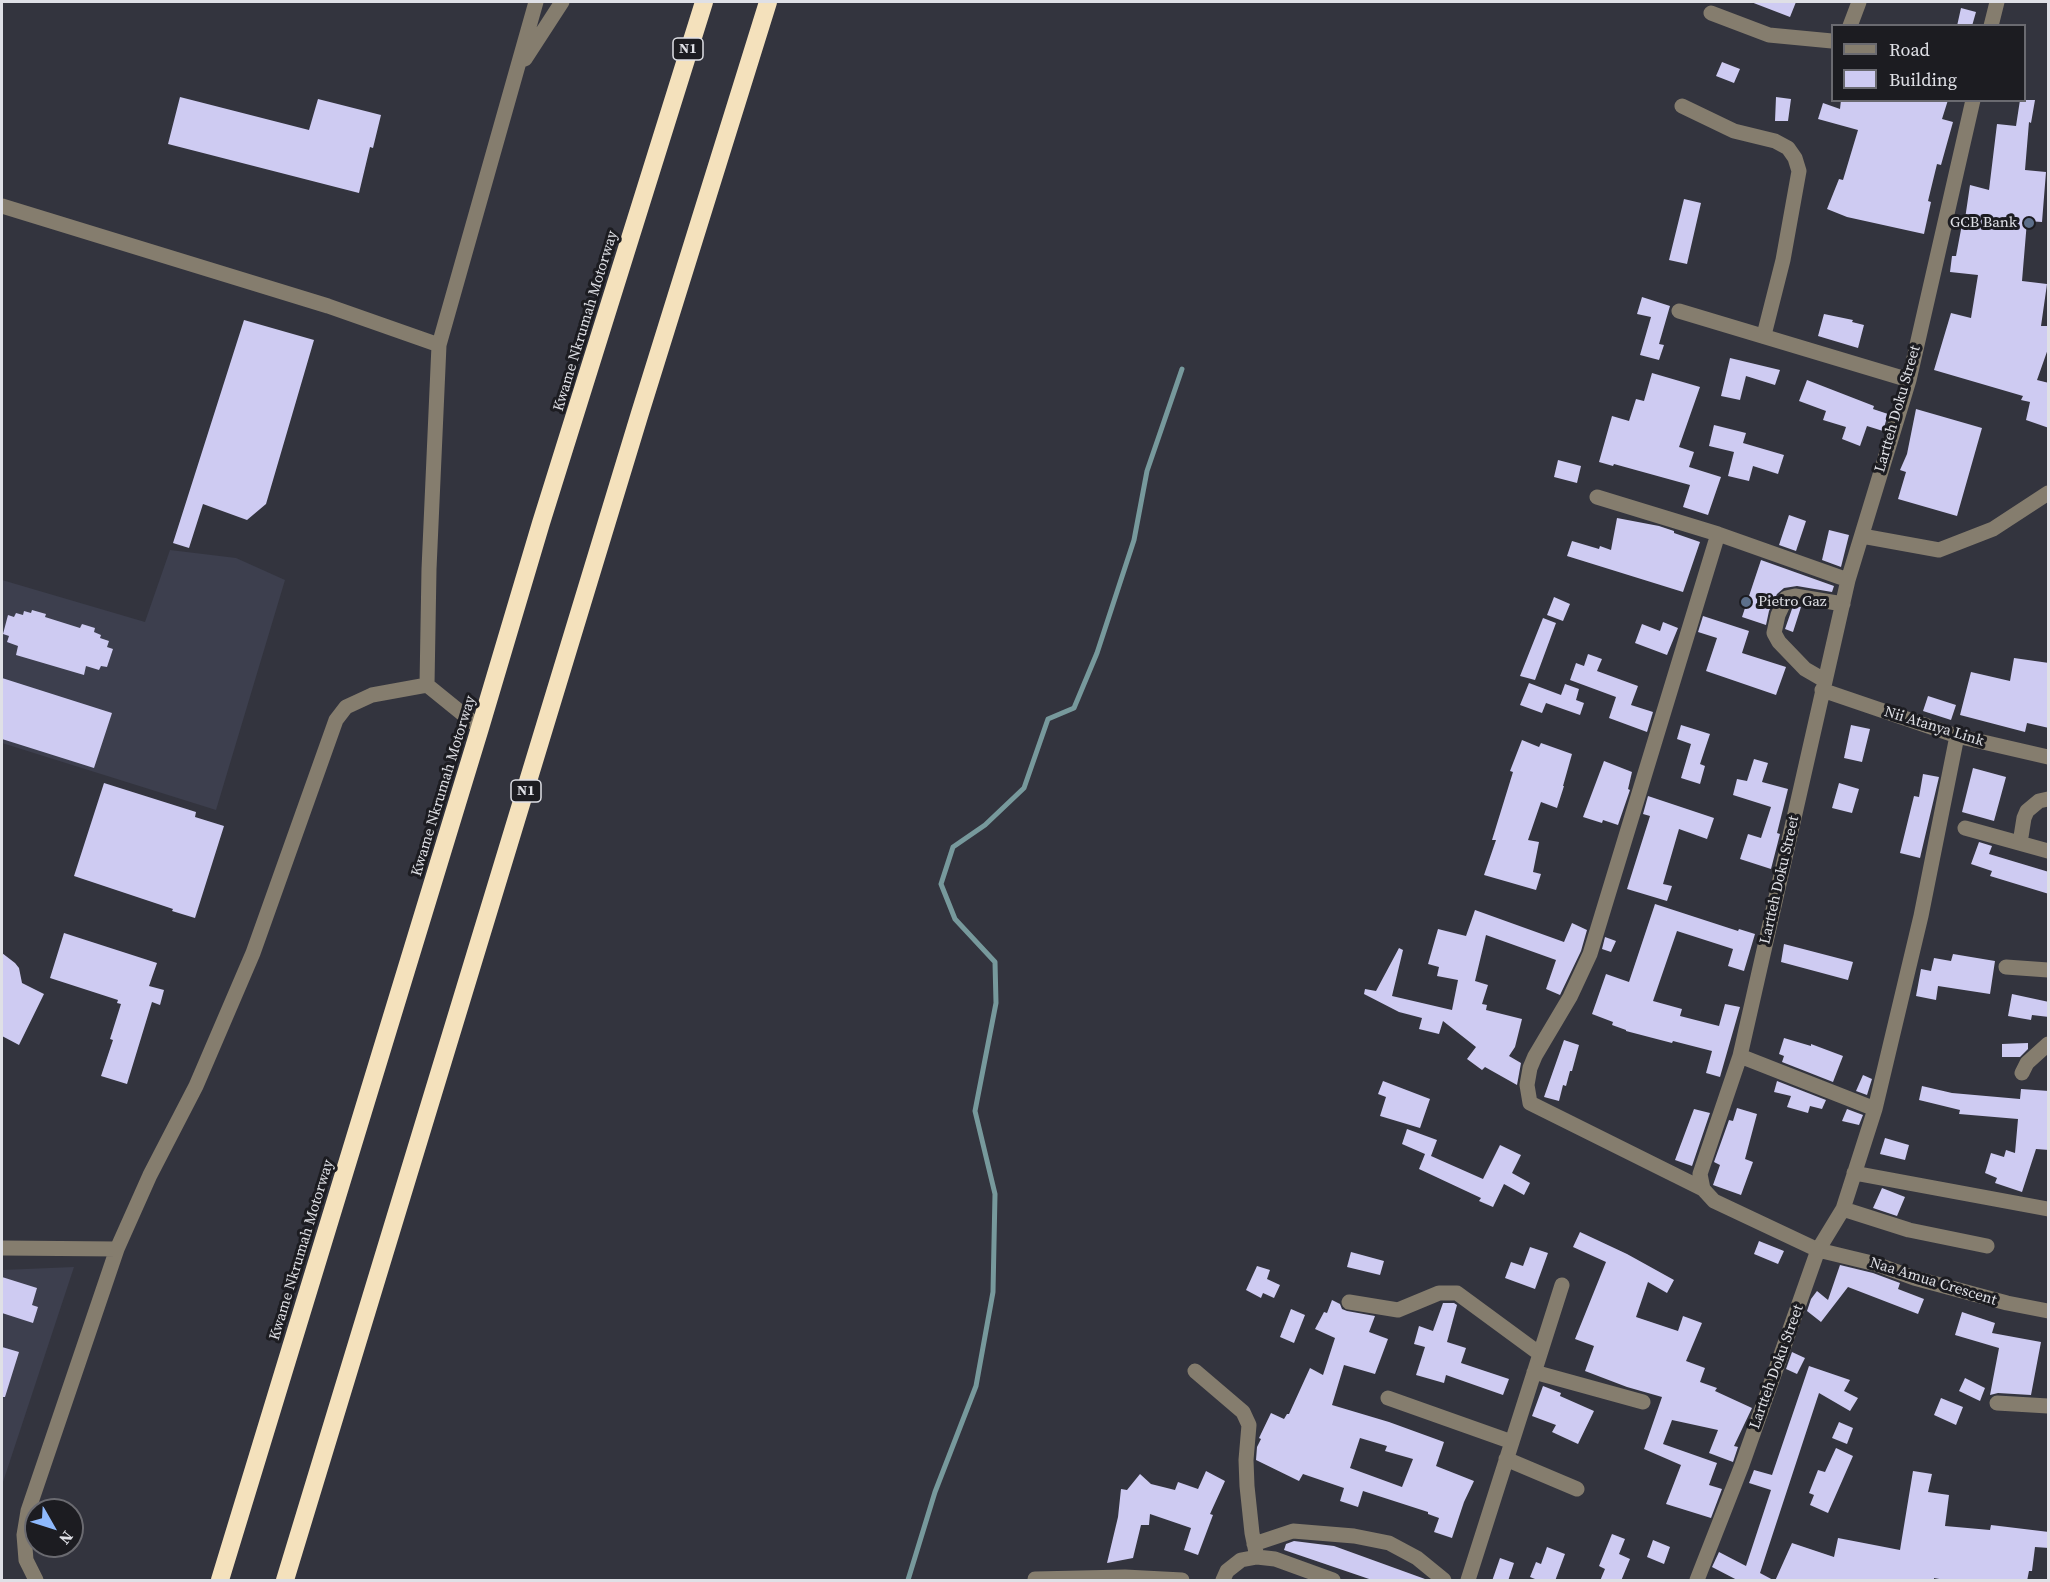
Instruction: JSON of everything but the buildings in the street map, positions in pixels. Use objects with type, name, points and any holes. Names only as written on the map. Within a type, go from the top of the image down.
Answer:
[{"type":"highway","name":"Kwame Nkrumah Motorway","points":[[220,1581],[541,523],[704,2]]},
{"type":"highway","name":"N1","points":[[285,1581],[640,413],[768,2]]},
{"type":"street","points":[[427,685],[429,569],[439,345],[536,2]]},
{"type":"street","points":[[516,72],[562,2]]},
{"type":"street","points":[[1851,24],[1858,2]]},
{"type":"street","points":[[1992,24],[1997,2]]},
{"type":"street","points":[[1711,14],[1769,35],[1831,41]]},
{"type":"street","name":"Lartteh Doku Street","points":[[1703,1189],[1700,1174],[1740,1056],[1848,580],[1909,380],[1973,102]]},
{"type":"street","points":[[1682,106],[1734,131],[1775,141],[1788,148],[1795,158],[1799,171],[1787,237],[1764,335]]},
{"type":"street","points":[[2,206],[307,299],[439,345]]},
{"type":"street","points":[[1678,311],[1909,380]]},
{"type":"street","points":[[1862,536],[1939,550],[1993,530],[2049,493]]},
{"type":"street","points":[[1597,497],[1718,534],[1848,580]]},
{"type":"street","points":[[1718,534],[1590,954],[1570,997],[1535,1056],[1527,1085],[1530,1103],[1703,1189],[1714,1201],[1818,1250]]},
{"type":"street","name":"Nii Atanya Link","points":[[1843,604],[1795,596],[1786,598],[1778,615],[1774,633],[1779,642],[1823,685],[1957,736],[2049,757]]},
{"type":"street","points":[[36,1581],[26,1560],[24,1535],[28,1511],[117,1249],[150,1175],[196,1086],[253,953],[336,720],[346,707],[372,695],[427,685],[480,728]]},
{"type":"street","name":"Lartteh Doku Street","points":[[1697,1581],[1746,1454],[1818,1250],[1843,1209],[1875,1109],[1911,958],[1957,736]]},
{"type":"street","points":[[2020,843],[2027,811],[2038,801],[2049,799]]},
{"type":"street","points":[[1965,828],[2049,851]]},
{"type":"street","points":[[2006,967],[2049,970]]},
{"type":"street","points":[[2022,1073],[2027,1063],[2049,1044]]},
{"type":"street","points":[[1740,1056],[1875,1109]]},
{"type":"street","points":[[1854,1173],[2049,1209]]},
{"type":"street","points":[[1843,1209],[1909,1230],[1987,1246]]},
{"type":"street","points":[[2,1248],[117,1249]]},
{"type":"street","name":"Naa Amua Crescent","points":[[1818,1250],[1876,1264],[1914,1278],[2007,1304],[2049,1311]]},
{"type":"street","points":[[1468,1581],[1562,1286]]},
{"type":"street","points":[[1349,1302],[1398,1310],[1439,1293],[1457,1293],[1540,1354]]},
{"type":"street","points":[[1195,1371],[1243,1412],[1249,1425],[1246,1460],[1256,1550]]},
{"type":"street","points":[[1534,1372],[1643,1402]]},
{"type":"street","points":[[1388,1398],[1512,1442]]},
{"type":"street","points":[[1997,1403],[2049,1406]]},
{"type":"street","points":[[1506,1460],[1577,1489]]},
{"type":"street","points":[[1223,1581],[1227,1571],[1241,1560],[1293,1531],[1354,1536],[1389,1543],[1417,1558],[1444,1581]]},
{"type":"street","points":[[1256,1550],[1333,1581]]},
{"type":"street","points":[[1035,1580],[1125,1577],[1182,1581]]},
{"type":"shaded area","points":[[170,550],[236,558],[285,580],[216,810],[2,743],[2,580],[145,622]]},
{"type":"shaded area","points":[[74,1267],[2,1485],[2,1270]]},
{"type":"waterway","points":[[908,1580],[935,1492],[976,1386],[993,1292],[995,1194],[975,1111],[996,1003],[995,962],[955,919],[941,884],[953,847],[985,825],[1024,788],[1048,719],[1074,708],[1097,653],[1134,540],[1147,471],[1182,369]]},
{"type":"place","name":"GCB Bank","points":[[2029,223]]},
{"type":"place","name":"Pietro Gaz","points":[[1746,602]]}]
